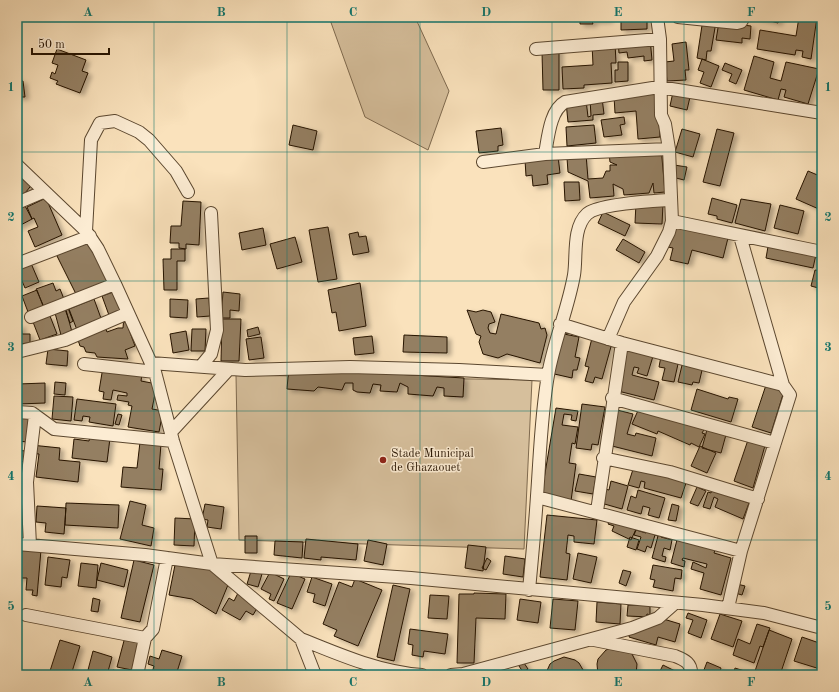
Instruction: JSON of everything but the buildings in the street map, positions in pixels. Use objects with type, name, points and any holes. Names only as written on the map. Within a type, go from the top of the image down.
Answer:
[{"type":"street","points":[[608,339],[624,302],[665,242],[672,221],[669,149],[665,124],[661,115],[659,87],[660,39],[657,17]]},
{"type":"street","points":[[678,17],[738,23],[741,22],[744,17]]},
{"type":"street","points":[[536,49],[660,39]]},
{"type":"street","points":[[545,154],[555,112],[559,105],[565,102],[659,87],[822,113]]},
{"type":"street","points":[[88,234],[91,140],[100,123],[115,121],[139,132],[176,171],[188,192]]},
{"type":"street","points":[[483,162],[545,154],[669,149]]},
{"type":"street","points":[[17,165],[43,192],[88,234],[115,284],[153,367],[172,436],[212,564],[290,628],[301,639],[352,660],[399,672],[422,675]]},
{"type":"street","points":[[17,203],[43,192]]},
{"type":"street","points":[[529,590],[537,497],[541,422],[548,375],[574,274],[579,227],[587,214],[593,210],[628,204],[670,200]]},
{"type":"street","points":[[201,366],[211,354],[216,330],[211,213]]},
{"type":"street","points":[[672,221],[822,252]]},
{"type":"street","points":[[17,264],[88,234]]},
{"type":"street","points":[[728,608],[741,551],[789,399],[788,391],[783,385],[740,236]]},
{"type":"street","points":[[31,317],[115,284]]},
{"type":"street","points":[[17,352],[65,340],[128,312]]},
{"type":"street","points":[[560,324],[622,343],[783,385]]},
{"type":"street","points":[[597,511],[603,458],[622,343]]},
{"type":"street","points":[[84,364],[153,367],[201,366],[244,370],[350,367],[459,370],[548,375]]},
{"type":"street","points":[[172,436],[229,369]]},
{"type":"street","points":[[612,398],[775,443]]},
{"type":"street","points":[[17,412],[34,415],[54,429],[172,436]]},
{"type":"street","points":[[30,545],[27,482],[34,415]]},
{"type":"street","points":[[603,458],[670,472],[758,499]]},
{"type":"street","points":[[537,497],[597,511],[741,551]]},
{"type":"street","points":[[17,544],[167,558],[212,564],[253,566],[728,608],[764,613],[822,628]]},
{"type":"street","points":[[137,675],[146,638],[153,629],[167,558]]},
{"type":"street","points":[[451,675],[463,674],[651,622],[675,603]]},
{"type":"street","points":[[26,615],[146,638]]},
{"type":"street","points":[[301,639],[315,675]]},
{"type":"street","points":[[591,639],[675,656],[690,664],[691,675]]},
{"type":"shaded area","points":[[329,17],[415,17],[449,91],[428,150],[365,117]]},
{"type":"shaded area","name":"Stade Municipal de Ghazaouet","points":[[236,375],[532,380],[524,549],[239,540]]},
{"type":"place","name":"Stade Municipal de Ghazaouet","points":[[383,460]]}]
